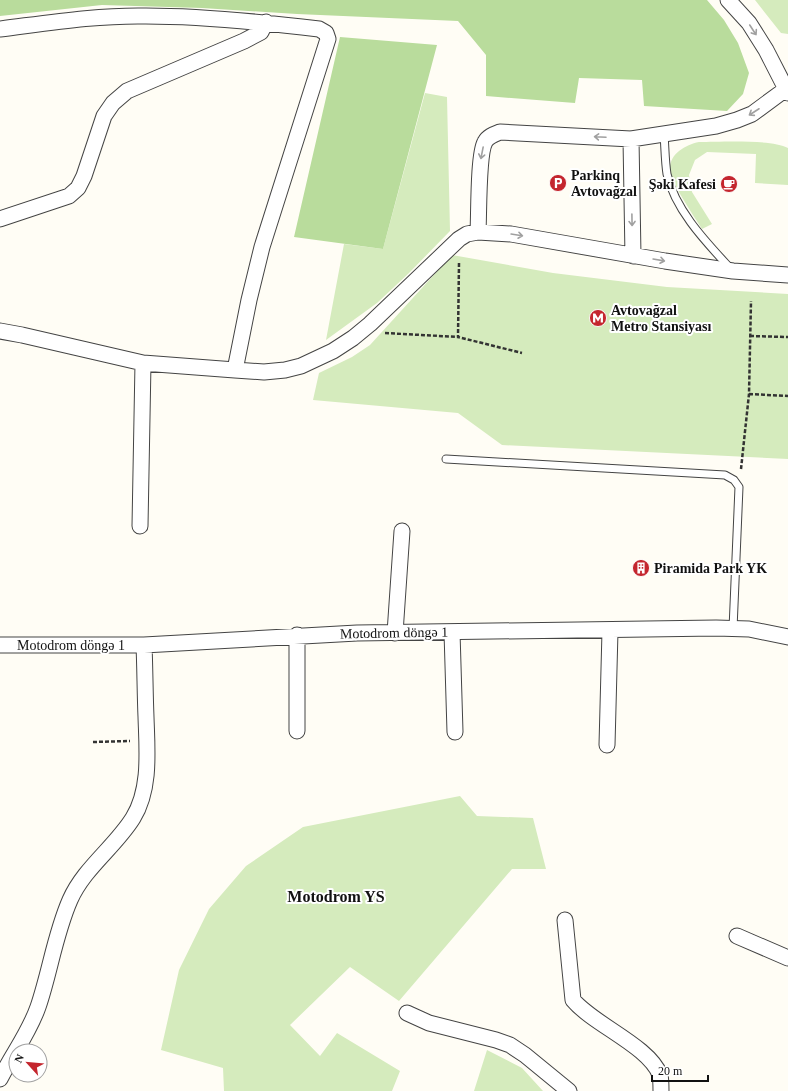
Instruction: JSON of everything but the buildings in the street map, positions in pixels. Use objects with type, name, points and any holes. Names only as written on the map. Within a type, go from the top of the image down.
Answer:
[{"type":"street","points":[[478,232],[481,155],[485,142],[491,136],[500,132],[632,139],[716,126],[752,114],[787,90],[766,50],[749,23],[728,0]]},
{"type":"street","points":[[0,29],[92,18],[145,16],[266,22],[319,29],[326,33],[328,39],[262,247],[234,370]]},
{"type":"street","points":[[0,219],[69,196],[78,188],[84,176],[104,116],[114,103],[127,91],[244,41],[261,32],[266,22]]},
{"type":"street","points":[[632,139],[632,256]]},
{"type":"street","points":[[0,331],[143,363],[264,372],[285,370],[301,366],[333,351],[353,338],[370,324],[458,239],[467,234],[478,232],[511,234],[632,256],[733,271],[788,275]]},
{"type":"street","points":[[140,526],[143,363]]},
{"type":"street","points":[[394,633],[402,531]]},
{"type":"street","name":"Motodrom döngə 1","points":[[0,645],[144,645],[297,635],[357,633],[610,630],[749,629],[788,637]]},
{"type":"street","points":[[607,745],[610,630]]},
{"type":"street","points":[[452,632],[456,732]]},
{"type":"street","points":[[297,635],[297,731]]},
{"type":"street","points":[[0,1080],[29,1027],[37,1009],[63,918],[71,897],[81,880],[114,843],[133,817],[141,798],[145,783],[147,755],[144,645]]},
{"type":"street","points":[[565,920],[573,1000],[581,1009],[623,1038],[647,1057],[655,1066],[660,1076],[661,1091]]},
{"type":"street","points":[[737,936],[788,958]]},
{"type":"street","points":[[407,1013],[428,1023],[496,1040],[510,1045],[525,1055],[569,1091]]},
{"type":"lane","points":[[664,134],[667,173],[673,193],[692,224],[705,241],[733,271]]},
{"type":"lane","points":[[446,459],[725,475],[734,480],[739,487],[733,629]]},
{"type":"path","points":[[458,239],[458,337]]},
{"type":"path","points":[[739,487],[749,394],[751,301]]},
{"type":"path","points":[[370,324],[385,333],[458,337],[522,353]]},
{"type":"path","points":[[750,336],[788,337]]},
{"type":"path","points":[[749,394],[788,396]]},
{"type":"path","points":[[94,742],[146,741]]},
{"type":"green space","points":[[0,0],[707,0],[724,20],[738,43],[749,73],[743,94],[727,111],[644,106],[642,80],[579,78],[575,103],[486,96],[486,55],[458,21],[202,8],[102,5],[0,16]]},
{"type":"green space","points":[[755,0],[788,0],[788,34],[781,33]]},
{"type":"green space","points":[[340,37],[437,45],[383,249],[294,237]]},
{"type":"green space","points":[[425,93],[447,97],[450,231],[377,303],[326,340],[344,244],[383,249]]},
{"type":"green space","points":[[699,142],[758,142],[780,145],[788,148],[788,185],[755,183],[756,154],[707,152],[695,160],[689,175],[692,192],[712,224],[702,229],[678,191],[671,176],[670,170],[672,159],[679,151],[688,145]]},
{"type":"green space","points":[[452,255],[553,273],[667,287],[788,294],[788,459],[502,445],[458,413],[313,400],[319,373],[352,357],[370,345]]},
{"type":"green space","points":[[460,796],[477,816],[533,818],[546,869],[512,869],[399,1001],[350,967],[290,1025],[320,1056],[337,1033],[400,1071],[392,1091],[224,1091],[223,1068],[161,1050],[179,970],[209,909],[246,866],[303,827]]},
{"type":"green space","points":[[487,1050],[522,1068],[543,1091],[474,1091]]},
{"type":"place","name":"Parkinq Avtovağzal","points":[[558,183]]},
{"type":"place","name":"Şəki Kafesi","points":[[729,184]]},
{"type":"place","name":"Avtovağzal Metro Stansiyası","points":[[598,318]]},
{"type":"place","name":"Piramida Park YK","points":[[641,568]]},
{"type":"district","name":"Motodrom YS","points":[[336,896]]}]
